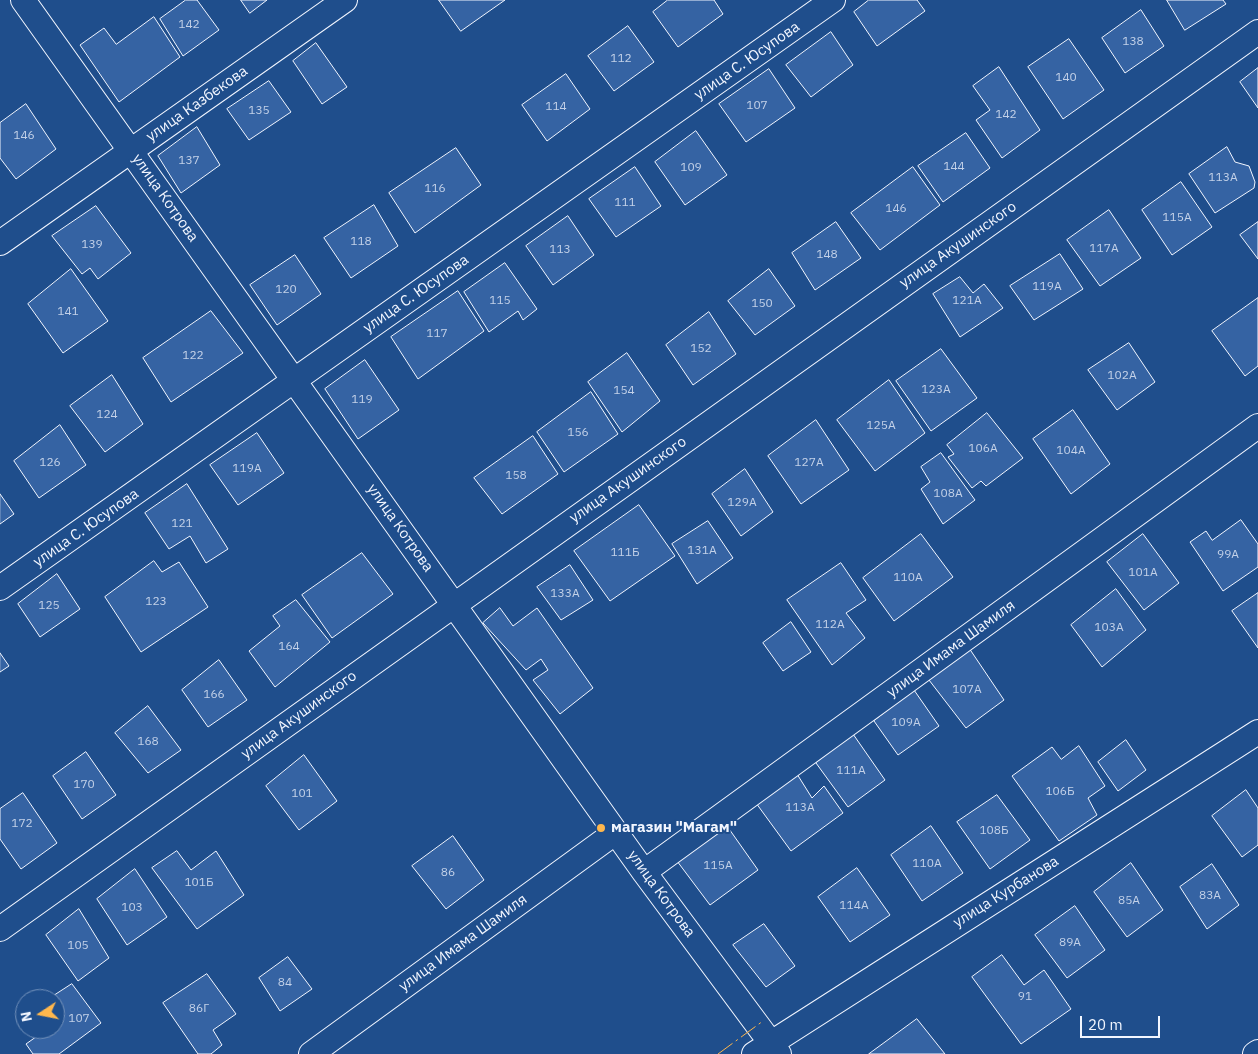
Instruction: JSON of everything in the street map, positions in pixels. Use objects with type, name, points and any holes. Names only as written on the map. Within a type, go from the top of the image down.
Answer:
[{"type":"street","name":"улица Котрова","points":[[23,0],[616,832],[768,1050]]},
{"type":"street","name":"улица Казбекова","points":[[0,243],[345,0]]},
{"type":"street","name":"улица С. Юсупова","points":[[0,588],[833,0]]},
{"type":"street","name":"улица Акушинского","points":[[0,930],[454,604],[1258,32]]},
{"type":"street","name":"улица Имама Шамиля","points":[[644,872],[1258,426]]},
{"type":"street","name":"улица Курбанова","points":[[768,1050],[1258,732]]},
{"type":"street","name":"улица Имама Шамиля","points":[[311,1054],[616,832]]},
{"type":"building","points":[[186,0],[197,0],[219,30],[183,56],[160,19]]},
{"type":"building","points":[[241,0],[267,0],[250,13]]},
{"type":"building","points":[[439,0],[505,0],[461,31]]},
{"type":"building","points":[[668,0],[714,0],[723,14],[678,47],[653,12]]},
{"type":"building","points":[[869,0],[917,0],[925,11],[877,46],[854,12]]},
{"type":"building","points":[[1167,0],[1223,0],[1226,4],[1185,30]]},
{"type":"building","points":[[1141,10],[1164,46],[1125,73],[1102,38]]},
{"type":"building","points":[[154,17],[180,57],[119,102],[80,45],[104,28],[116,44]]},
{"type":"building","points":[[628,26],[654,62],[614,91],[588,56]]},
{"type":"building","points":[[831,32],[853,65],[811,97],[786,65]]},
{"type":"building","points":[[1069,39],[1104,90],[1063,119],[1028,67]]},
{"type":"building","points":[[316,43],[347,87],[322,104],[293,61]]},
{"type":"building","points":[[999,67],[1040,130],[1002,158],[976,120],[990,110],[973,86]]},
{"type":"building","points":[[1258,68],[1258,108],[1240,82]]},
{"type":"building","points":[[769,69],[795,108],[746,142],[719,104]]},
{"type":"building","points":[[566,74],[590,109],[547,141],[522,105]]},
{"type":"building","points":[[269,81],[291,112],[249,140],[227,109]]},
{"type":"building","points":[[26,104],[56,149],[16,179],[0,158],[0,123]]},
{"type":"building","points":[[197,127],[220,165],[181,193],[158,156]]},
{"type":"building","points":[[696,131],[727,175],[685,205],[655,162]]},
{"type":"building","points":[[966,133],[990,168],[943,202],[918,166]]},
{"type":"building","points":[[1227,147],[1235,162],[1249,166],[1255,182],[1254,188],[1215,213],[1189,174]]},
{"type":"building","points":[[456,148],[481,185],[415,233],[389,193]]},
{"type":"building","points":[[635,167],[661,206],[616,237],[589,199]]},
{"type":"building","points":[[913,167],[940,205],[880,250],[851,213]]},
{"type":"building","points":[[1181,182],[1212,227],[1172,255],[1142,210]]},
{"type":"building","points":[[374,205],[398,246],[351,278],[324,238]]},
{"type":"building","points":[[96,206],[131,253],[98,279],[90,268],[82,274],[52,236]]},
{"type":"building","points":[[1109,210],[1141,258],[1100,286],[1067,240]]},
{"type":"building","points":[[568,216],[594,255],[553,285],[526,246]]},
{"type":"building","points":[[836,222],[861,258],[815,290],[792,253]]},
{"type":"building","points":[[1258,222],[1258,259],[1240,235]]},
{"type":"building","points":[[1060,254],[1083,289],[1034,320],[1010,286]]},
{"type":"building","points":[[295,255],[321,294],[277,325],[250,285]]},
{"type":"building","points":[[505,263],[537,309],[523,320],[518,311],[489,332],[464,292]]},
{"type":"building","points":[[71,269],[108,321],[63,353],[28,304]]},
{"type":"building","points":[[769,269],[795,306],[755,335],[728,301]]},
{"type":"building","points":[[960,277],[973,293],[984,284],[1003,308],[960,337],[933,294]]},
{"type":"building","points":[[458,291],[484,331],[418,379],[391,337]]},
{"type":"building","points":[[1258,298],[1258,366],[1245,376],[1212,331]]},
{"type":"building","points":[[211,311],[243,353],[171,402],[143,358]]},
{"type":"building","points":[[709,312],[736,354],[693,385],[666,345]]},
{"type":"building","points":[[1129,343],[1155,382],[1117,410],[1088,370]]},
{"type":"building","points":[[941,349],[977,398],[931,431],[896,381]]},
{"type":"building","points":[[627,353],[660,401],[622,432],[588,382]]},
{"type":"building","points":[[365,360],[399,410],[358,439],[325,389]]},
{"type":"building","points":[[112,375],[143,424],[105,452],[70,406]]},
{"type":"building","points":[[889,380],[925,433],[875,471],[837,420]]},
{"type":"building","points":[[591,392],[618,434],[564,472],[537,432]]},
{"type":"building","points":[[1073,410],[1110,464],[1071,494],[1033,439]]},
{"type":"building","points":[[987,413],[1023,458],[986,486],[981,481],[972,488],[948,457],[954,454],[947,445]]},
{"type":"building","points":[[816,420],[849,470],[801,504],[768,456]]},
{"type":"building","points":[[60,425],[86,465],[39,498],[14,461]]},
{"type":"building","points":[[257,433],[284,473],[238,505],[210,465]]},
{"type":"building","points":[[533,436],[558,474],[502,514],[474,478]]},
{"type":"building","points":[[941,453],[975,500],[943,524],[921,489],[930,482],[921,467]]},
{"type":"building","points":[[745,469],[773,512],[741,536],[712,494]]},
{"type":"building","points":[[187,484],[228,549],[206,563],[190,536],[169,549],[145,513]]},
{"type":"building","points":[[0,494],[14,514],[0,524]]},
{"type":"building","points":[[639,505],[675,556],[610,601],[574,551]]},
{"type":"building","points":[[1241,520],[1258,544],[1258,567],[1223,591],[1190,542],[1206,531],[1212,540]]},
{"type":"building","points":[[708,521],[733,558],[697,584],[672,544]]},
{"type":"building","points":[[921,534],[953,577],[894,621],[863,578]]},
{"type":"building","points":[[1143,534],[1179,583],[1144,610],[1107,562]]},
{"type":"building","points":[[362,553],[393,594],[332,638],[302,595]]},
{"type":"building","points":[[154,561],[162,572],[179,562],[208,607],[141,652],[105,597]]},
{"type":"building","points":[[841,563],[866,600],[846,613],[865,638],[832,665],[787,600]]},
{"type":"building","points":[[570,565],[593,600],[561,620],[537,587]]},
{"type":"building","points":[[57,574],[80,609],[40,637],[18,604]]},
{"type":"building","points":[[1116,589],[1146,630],[1102,667],[1071,625]]},
{"type":"building","points":[[1258,593],[1258,648],[1232,611]]},
{"type":"building","points":[[296,600],[330,642],[275,687],[249,651],[280,626],[273,616]]},
{"type":"building","points":[[500,608],[513,626],[537,608],[593,688],[560,714],[533,680],[548,670],[541,659],[526,670],[483,623]]},
{"type":"building","points":[[791,622],[811,652],[783,671],[763,643]]},
{"type":"building","points":[[969,648],[1004,700],[966,728],[929,680]]},
{"type":"building","points":[[0,653],[9,666],[0,672]]},
{"type":"building","points":[[219,660],[247,700],[208,727],[182,690]]},
{"type":"building","points":[[914,690],[939,726],[898,755],[874,721]]},
{"type":"building","points":[[148,706],[181,750],[148,773],[115,733]]},
{"type":"building","points":[[853,734],[885,780],[848,807],[816,763]]},
{"type":"building","points":[[1126,740],[1146,770],[1118,791],[1098,762]]},
{"type":"building","points":[[1079,746],[1105,786],[1088,798],[1097,815],[1059,841],[1012,776],[1052,747],[1061,759]]},
{"type":"building","points":[[86,752],[116,795],[82,819],[53,776]]},
{"type":"building","points":[[304,755],[337,801],[299,830],[266,786]]},
{"type":"building","points":[[797,774],[812,798],[824,786],[843,813],[791,851],[756,803]]},
{"type":"building","points":[[1246,790],[1258,808],[1258,845],[1242,857],[1212,816]]},
{"type":"building","points":[[23,793],[57,843],[21,869],[0,839],[0,809]]},
{"type":"building","points":[[997,795],[1030,840],[990,869],[957,822]]},
{"type":"building","points":[[727,826],[758,870],[710,905],[677,861]]},
{"type":"building","points":[[931,826],[963,873],[922,901],[891,855]]},
{"type":"building","points":[[453,836],[484,880],[446,909],[412,866]]},
{"type":"building","points":[[177,851],[191,870],[216,851],[244,895],[197,929],[152,868]]},
{"type":"building","points":[[1131,863],[1163,910],[1127,937],[1094,892]]},
{"type":"building","points":[[1212,864],[1239,905],[1207,929],[1180,887]]},
{"type":"building","points":[[857,868],[890,915],[850,942],[818,897]]},
{"type":"building","points":[[135,869],[167,917],[127,945],[97,899]]},
{"type":"building","points":[[1075,906],[1105,950],[1067,978],[1035,935]]},
{"type":"building","points":[[79,909],[109,958],[78,981],[46,935]]},
{"type":"building","points":[[764,924],[795,966],[766,987],[733,945]]},
{"type":"building","points":[[1002,955],[1024,985],[1044,970],[1071,1009],[1021,1044],[972,977]]},
{"type":"building","points":[[288,957],[312,989],[280,1011],[259,978]]},
{"type":"building","points":[[207,974],[236,1014],[213,1030],[222,1045],[211,1054],[198,1054],[163,1003]]},
{"type":"building","points":[[72,984],[101,1023],[59,1054],[33,1054],[26,1044],[33,1039],[65,1039],[64,989]]},
{"type":"building","points":[[917,1019],[945,1054],[869,1054]]},
{"type":"power","points":[[718,1054],[763,1021]]},
{"type":"place","name":"магазин \"Магам\"","points":[[601,828]]}]
